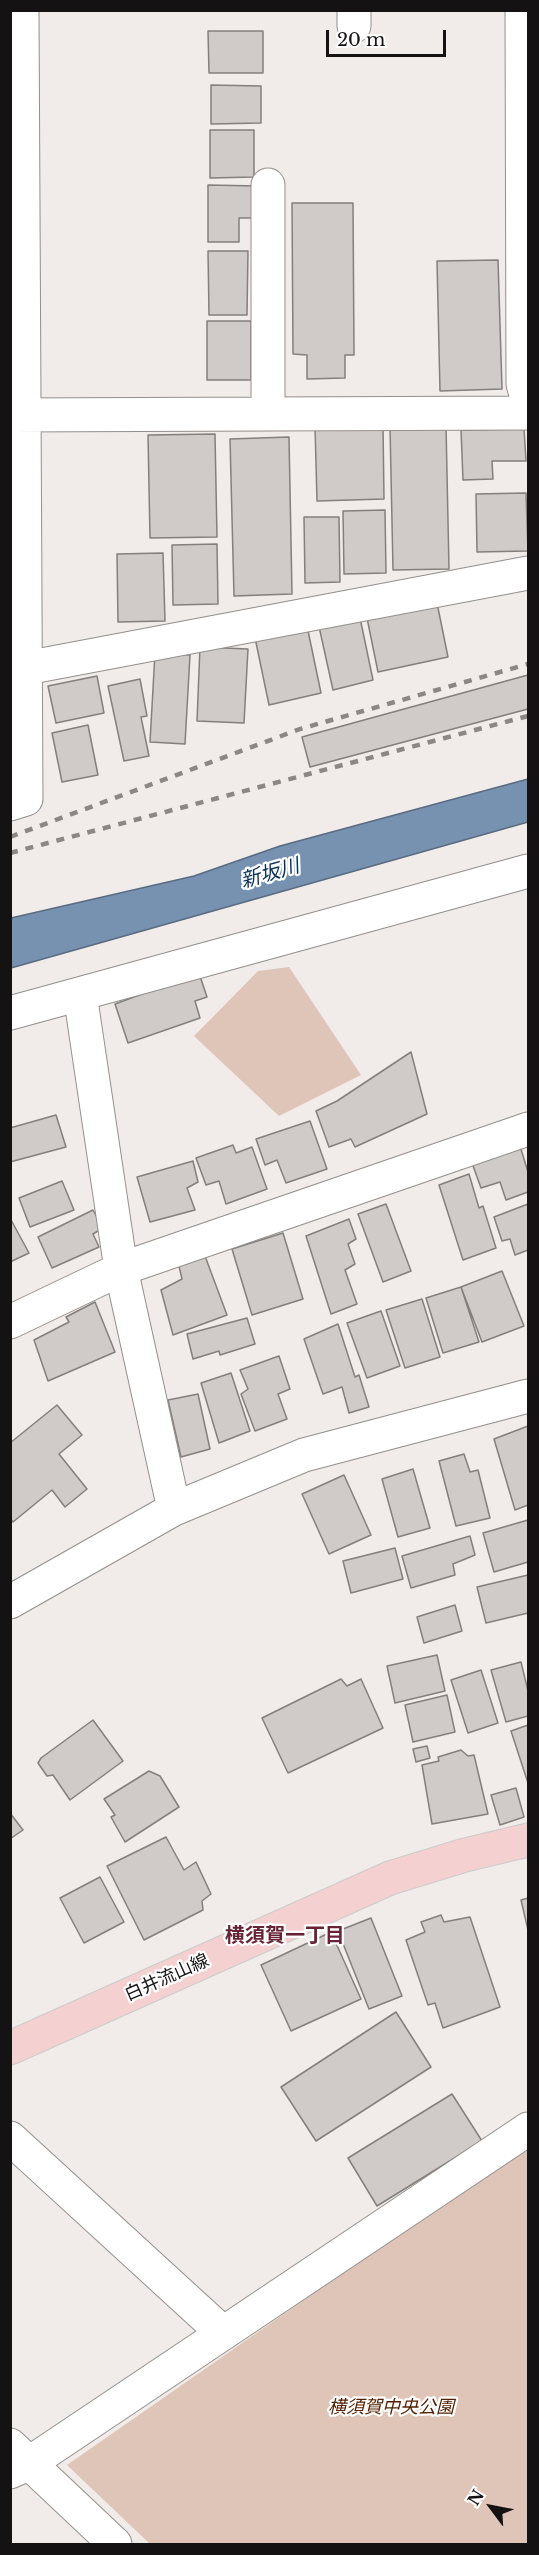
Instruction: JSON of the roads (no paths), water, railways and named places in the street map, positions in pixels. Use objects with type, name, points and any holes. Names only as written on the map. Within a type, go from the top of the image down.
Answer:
[{"type":"main road","name":"白井流山線","points":[[10,2048],[390,1878],[465,1855],[528,1840]]},
{"type":"street","points":[[10,804],[26,799],[26,668],[18,415],[22,10]]},
{"type":"street","points":[[522,10],[523,384],[528,401]]},
{"type":"street","points":[[268,185],[268,414]]},
{"type":"street","points":[[18,415],[528,413]]},
{"type":"street","points":[[26,668],[528,573]]},
{"type":"street","points":[[10,1013],[528,871]]},
{"type":"street","points":[[80,994],[121,1269],[174,1509]]},
{"type":"street","points":[[10,1322],[121,1269],[528,1129]]},
{"type":"street","points":[[10,1602],[174,1509],[304,1455],[528,1396]]},
{"type":"street","points":[[115,2544],[16,2460],[223,2333],[528,2129]]},
{"type":"street","points":[[10,2138],[223,2333]]},
{"type":"water","name":"新坂川","points":[[528,779],[528,822],[11,968],[11,918],[194,876],[280,846]]},
{"type":"railway","points":[[10,837],[300,729],[528,664]]},
{"type":"railway","points":[[10,853],[528,716]]},
{"type":"district","name":"横須賀一丁目","points":[[285,1936]]},
{"type":"park label","name":"横須賀中央公園","points":[[391,2408]]}]
